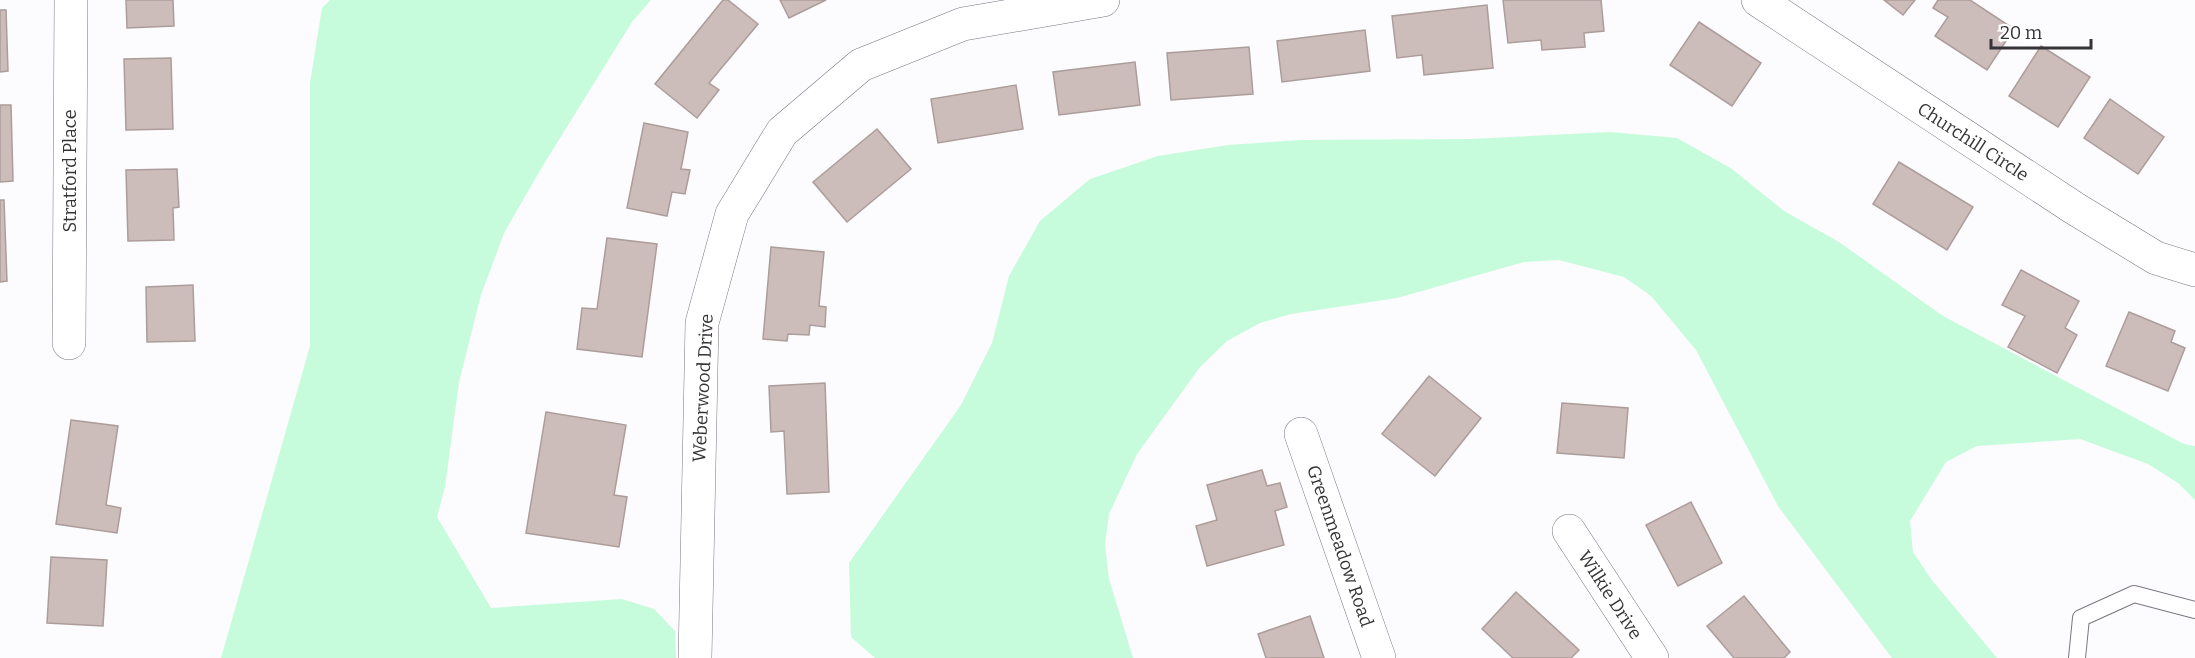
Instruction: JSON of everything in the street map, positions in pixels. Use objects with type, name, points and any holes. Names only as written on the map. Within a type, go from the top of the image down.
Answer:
[{"type":"street","name":"Stratford Place","points":[[69,343],[71,0]]},
{"type":"street","name":"Weberwood Drive","points":[[695,658],[702,323],[732,214],[782,132],[861,65],[963,24],[1103,0]]},
{"type":"street","name":"Churchill Circle","points":[[1758,0],[2074,208],[2156,258],[2195,270]]},
{"type":"street","name":"Greenmeadow Road","points":[[1301,434],[1379,658]]},
{"type":"street","name":"Wilkie Drive","points":[[1569,531],[1652,658]]},
{"type":"lane","points":[[2077,658],[2081,618],[2134,594],[2195,610]]},
{"type":"green space","points":[[330,0],[651,0],[632,22],[504,233],[481,295],[459,382],[445,487],[437,517],[491,608],[622,599],[654,609],[675,631],[676,658],[221,658],[310,346],[310,83],[322,8]]},
{"type":"green space","points":[[1610,132],[1677,138],[1732,169],[1784,211],[1839,242],[1943,316],[2184,444],[2195,446],[2195,500],[2178,483],[2148,464],[2080,439],[1977,446],[1946,462],[1910,521],[1913,552],[1931,579],[1997,658],[1892,658],[1778,506],[1696,350],[1651,296],[1624,277],[1559,260],[1524,262],[1397,298],[1291,314],[1260,323],[1227,341],[1200,367],[1137,454],[1109,514],[1105,545],[1109,579],[1133,658],[875,658],[851,637],[849,563],[961,405],[992,343],[1009,276],[1040,221],[1090,179],[1158,156],[1228,145],[1301,140],[1470,139]]},
{"type":"building","points":[[126,0],[173,0],[174,26],[127,28]]},
{"type":"building","points":[[723,0],[728,0],[758,24],[709,83],[719,90],[697,118],[655,84]]},
{"type":"building","points":[[780,0],[826,0],[789,18]]},
{"type":"building","points":[[1503,0],[1601,0],[1604,31],[1584,33],[1585,47],[1542,50],[1541,40],[1508,43]]},
{"type":"building","points":[[1884,0],[1915,0],[1903,15]]},
{"type":"building","points":[[1938,0],[1970,0],[2014,29],[1987,70],[1935,36],[1948,17],[1933,8]]},
{"type":"building","points":[[1487,5],[1493,68],[1424,75],[1422,55],[1397,58],[1392,16]]},
{"type":"building","points":[[0,10],[6,10],[8,71],[0,72]]},
{"type":"building","points":[[1699,22],[1761,63],[1732,106],[1670,65]]},
{"type":"building","points":[[1365,30],[1370,71],[1282,82],[1277,41]]},
{"type":"building","points":[[2041,46],[2090,77],[2058,127],[2009,96]]},
{"type":"building","points":[[1249,47],[1253,94],[1171,100],[1167,53]]},
{"type":"building","points":[[171,58],[173,129],[126,130],[124,59]]},
{"type":"building","points":[[1135,62],[1140,105],[1059,115],[1053,72]]},
{"type":"building","points":[[1016,85],[1023,129],[938,143],[931,99]]},
{"type":"building","points":[[2110,99],[2164,137],[2138,174],[2084,138]]},
{"type":"building","points":[[0,105],[11,105],[13,181],[0,182]]},
{"type":"building","points":[[644,123],[688,132],[681,169],[690,170],[685,194],[672,192],[667,216],[627,208]]},
{"type":"building","points":[[877,129],[911,169],[847,222],[813,182]]},
{"type":"building","points":[[1899,162],[1973,207],[1947,250],[1873,204]]},
{"type":"building","points":[[177,169],[179,207],[173,208],[174,240],[128,241],[126,170]]},
{"type":"building","points":[[0,200],[4,200],[7,281],[0,282]]},
{"type":"building","points":[[607,238],[657,244],[642,357],[577,349],[582,308],[597,309]]},
{"type":"building","points":[[771,247],[824,252],[819,306],[826,307],[825,327],[810,325],[809,335],[788,334],[787,341],[763,339]]},
{"type":"building","points":[[2021,270],[2079,301],[2065,328],[2077,335],[2057,373],[2008,347],[2025,316],[2002,305]]},
{"type":"building","points":[[193,285],[195,341],[147,342],[146,287]]},
{"type":"building","points":[[2129,312],[2175,331],[2171,342],[2185,348],[2168,391],[2106,366]]},
{"type":"building","points":[[1429,376],[1481,418],[1435,476],[1382,434]]},
{"type":"building","points":[[825,383],[829,492],[787,494],[784,431],[771,432],[769,386]]},
{"type":"building","points":[[1562,403],[1628,408],[1624,458],[1557,453]]},
{"type":"building","points":[[546,412],[626,425],[614,495],[627,497],[619,547],[526,533]]},
{"type":"building","points":[[71,420],[118,426],[106,505],[121,508],[117,533],[56,524]]},
{"type":"building","points":[[1262,470],[1267,486],[1280,483],[1287,507],[1275,511],[1284,545],[1207,566],[1196,526],[1217,520],[1207,485]]},
{"type":"building","points":[[1691,502],[1722,563],[1678,586],[1646,525]]},
{"type":"building","points":[[51,557],[107,560],[103,626],[47,623]]},
{"type":"building","points":[[1516,592],[1579,650],[1571,658],[1513,658],[1482,629]]},
{"type":"building","points":[[1744,596],[1790,652],[1784,658],[1734,658],[1707,626]]},
{"type":"building","points":[[1310,616],[1324,658],[1266,658],[1258,634]]}]
